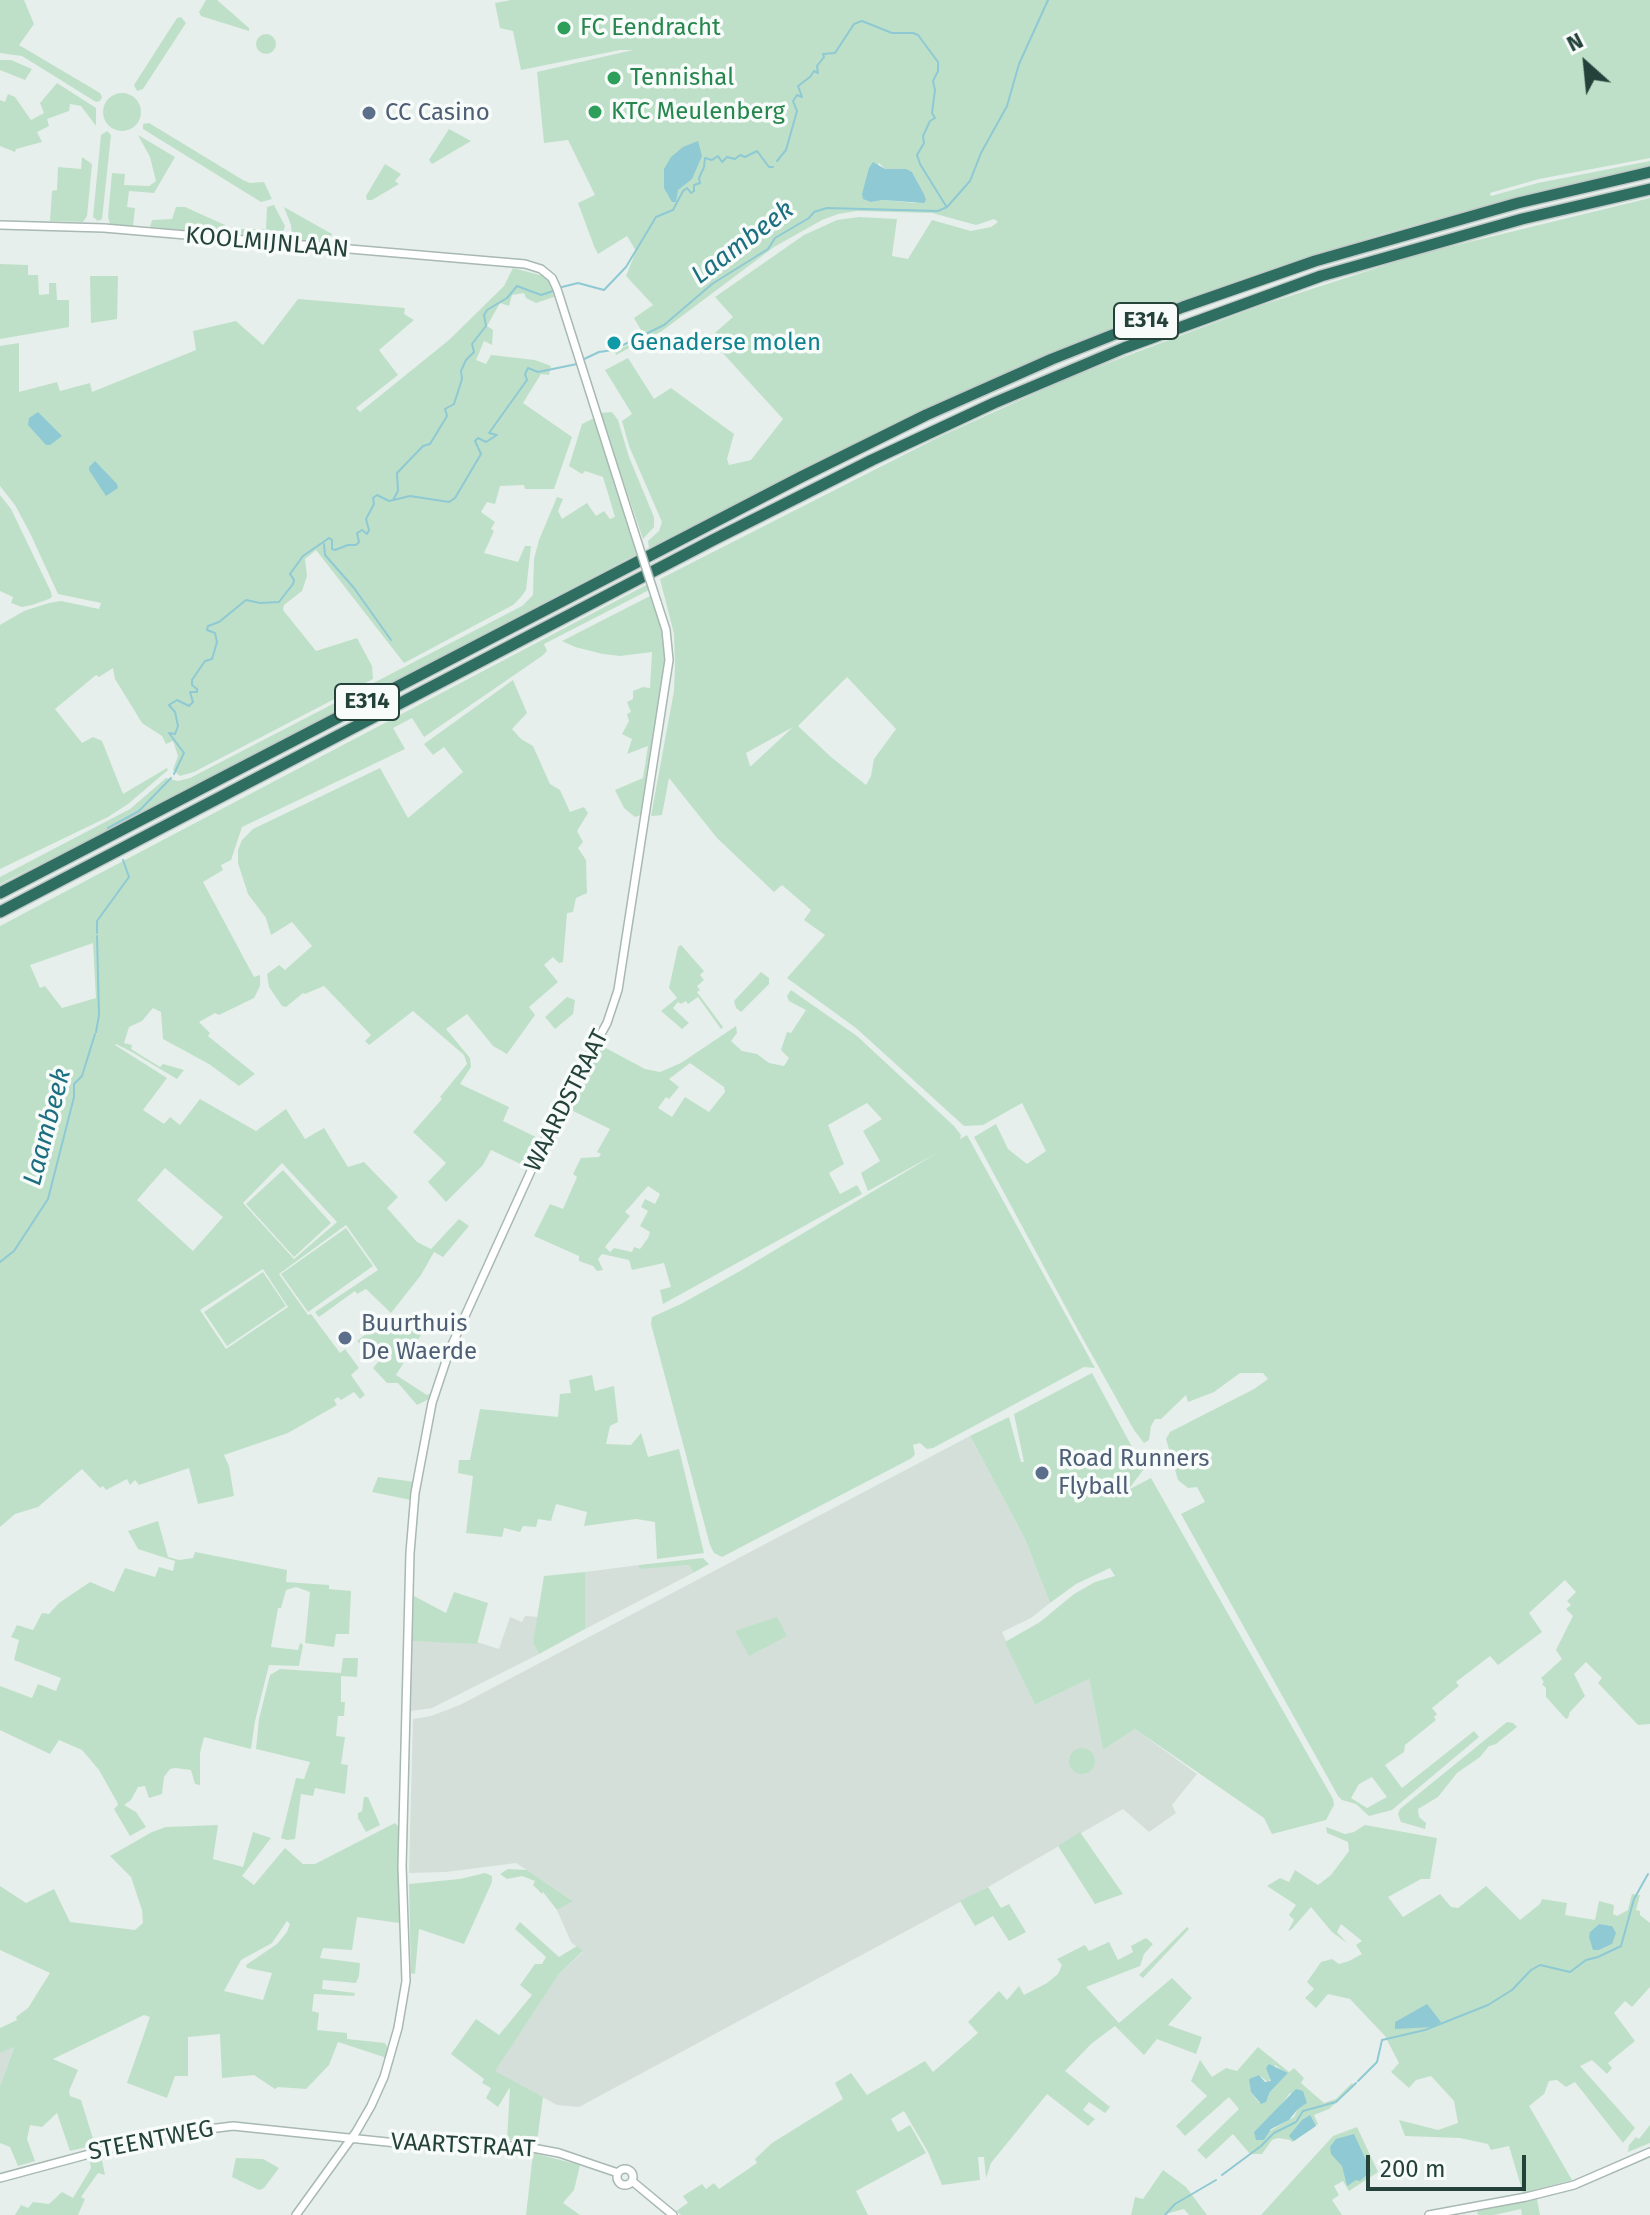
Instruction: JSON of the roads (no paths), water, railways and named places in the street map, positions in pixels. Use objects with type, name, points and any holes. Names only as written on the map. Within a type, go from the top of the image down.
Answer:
[{"type":"highway","name":"E314","points":[[1,893],[775,490],[914,421],[1052,359],[1183,307],[1315,261],[1503,206],[1650,172]]},
{"type":"highway","name":"E314","points":[[0,912],[729,532],[994,403],[1164,332],[1321,276],[1508,223],[1650,189]]},
{"type":"street","name":"KOOLMIJNLAAN","points":[[0,225],[104,228],[533,265]]},
{"type":"street","name":"WAARDSTRAAT","points":[[296,2215],[371,2106],[384,2077],[405,1995],[402,1879],[411,1538],[415,1493],[432,1403],[450,1349],[480,1280],[560,1108],[607,1023],[618,990],[668,671],[668,645],[657,602],[555,283],[547,273],[533,265]]},
{"type":"street","name":"STEENTWEG","points":[[0,2178],[117,2145],[185,2130],[233,2126],[352,2137]]},
{"type":"street","name":"VAARTSTRAAT","points":[[352,2137],[416,2145],[522,2146],[559,2153],[618,2173],[617,2179],[622,2185],[632,2181],[673,2215]]},
{"type":"street","points":[[1429,2215],[1574,2185],[1650,2152]]},
{"type":"water","points":[[698,141],[702,156],[692,179],[678,190],[676,202],[672,202],[664,188],[664,169],[671,157],[683,147]]},
{"type":"water","points":[[873,162],[885,169],[912,172],[924,194],[924,203],[871,202],[863,199]]},
{"type":"water","points":[[38,412],[62,436],[50,445],[46,445],[28,425],[29,418]]},
{"type":"water","points":[[95,461],[117,484],[118,488],[106,496],[89,470]]},
{"type":"water","points":[[1599,1924],[1612,1926],[1616,1933],[1612,1944],[1593,1950],[1590,1932]]},
{"type":"water","points":[[1427,2004],[1441,2022],[1433,2027],[1395,2029],[1395,2022]]},
{"type":"water","points":[[1269,2064],[1288,2073],[1270,2092],[1266,2102],[1261,2104],[1251,2092],[1249,2079],[1259,2075],[1265,2082],[1271,2081],[1266,2068]]},
{"type":"water","points":[[1296,2089],[1303,2091],[1307,2103],[1289,2120],[1271,2129],[1264,2140],[1256,2140],[1254,2132]]},
{"type":"water","points":[[1310,2115],[1316,2126],[1294,2141],[1289,2136]]},
{"type":"water","points":[[1354,2134],[1371,2171],[1360,2181],[1347,2186],[1342,2166],[1331,2154],[1330,2147],[1336,2139]]},
{"type":"waterway","name":"Laambeek","points":[[582,360],[613,350],[664,325],[712,284],[768,249],[775,238],[814,212],[827,208],[938,211],[947,207],[970,181],[981,153],[1007,106],[1019,64],[1048,0]]},
{"type":"waterway","points":[[777,161],[786,150],[797,111],[793,101],[797,95],[802,97],[798,86],[814,71],[818,73],[817,66],[823,54],[835,53],[854,24],[862,21],[892,33],[913,33],[918,35],[938,62],[933,81],[932,113],[935,118],[930,121],[917,155],[946,206]]},
{"type":"waterway","points":[[562,287],[578,283],[604,290],[626,267],[656,217],[673,210],[687,188],[691,193],[694,191],[694,185],[700,183],[705,158],[712,160],[718,156],[722,162],[727,157],[735,159],[757,151],[769,167],[773,167]]},
{"type":"waterway","points":[[393,500],[398,491],[397,473],[423,446],[430,444],[447,416],[445,409],[454,404],[462,379],[461,371],[474,352],[472,344],[486,326],[484,315],[487,310],[507,298],[517,286],[541,295],[553,291]]},
{"type":"waterway","name":"Laambeek","points":[[174,774],[184,753],[169,733],[175,734],[178,726],[175,712],[169,705],[177,700],[189,706],[193,702],[190,692],[197,692],[197,689],[192,685],[192,680],[205,661],[212,659],[217,642],[215,633],[207,630],[208,626],[219,622],[246,600],[279,602],[293,584],[290,574],[303,556],[329,538],[335,550],[356,545],[359,542],[357,533],[362,530],[367,534],[369,530],[366,519],[377,495],[389,501],[410,496],[449,502],[455,498],[481,454],[475,441],[478,438],[486,442],[497,435],[489,433],[527,380],[525,374],[528,368],[538,372],[577,364]]},
{"type":"waterway","points":[[324,544],[325,555],[354,588],[391,640]]},
{"type":"waterway","name":"Laambeek","points":[[108,828],[139,811],[171,778]]},
{"type":"waterway","name":"Laambeek","points":[[97,933],[97,921],[129,877],[123,860]]},
{"type":"waterway","name":"Laambeek","points":[[96,1032],[99,1015],[97,936]]},
{"type":"waterway","name":"Laambeek","points":[[0,1262],[14,1251],[48,1199],[74,1097],[74,1084],[82,1076],[95,1034]]},
{"type":"waterway","points":[[1358,2081],[1377,2062],[1382,2040],[1425,2030],[1488,2005],[1512,1990],[1540,1965],[1570,1972],[1586,1960],[1621,1946],[1634,1899],[1648,1874]]},
{"type":"waterway","points":[[1222,2175],[1274,2133],[1296,2122],[1303,2111],[1336,2102],[1356,2083]]},
{"type":"waterway","points":[[1165,2215],[1175,2204],[1216,2180]]},
{"type":"place","name":"FC Eendracht","points":[[564,28]]},
{"type":"place","name":"Tennishal","points":[[614,78]]},
{"type":"place","name":"KTC Meulenberg","points":[[595,112]]},
{"type":"place","name":"CC Casino","points":[[369,113]]},
{"type":"place","name":"Genaderse molen","points":[[614,343]]},
{"type":"place","name":"Buurthuis De Waerde","points":[[345,1338]]},
{"type":"place","name":"Road Runners Flyball","points":[[1042,1473]]}]
